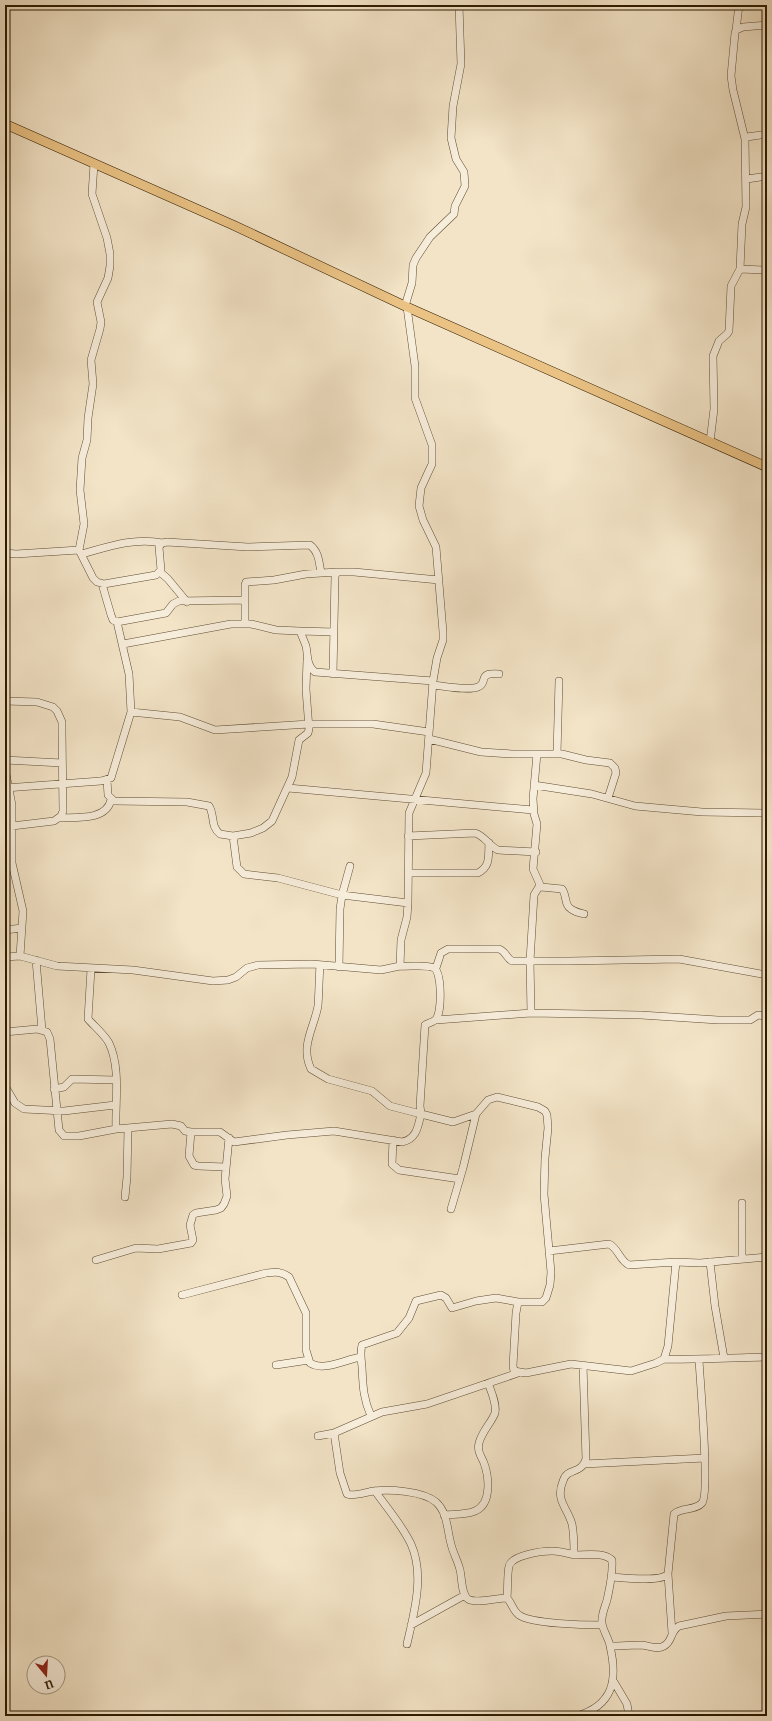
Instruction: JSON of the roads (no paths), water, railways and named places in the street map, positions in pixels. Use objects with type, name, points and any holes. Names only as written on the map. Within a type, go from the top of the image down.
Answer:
[{"type":"main road","points":[[5,124],[233,225],[406,306],[767,467]]},
{"type":"street","points":[[400,966],[401,940],[407,917],[408,903],[409,813],[426,772],[433,683],[437,658],[443,640],[436,547],[423,520],[419,506],[421,488],[432,464],[432,445],[415,398],[416,366],[406,306],[412,283],[413,265],[416,258],[430,237],[454,214],[456,203],[465,186],[464,172],[456,159],[451,138],[453,106],[461,64],[459,5]]},
{"type":"street","points":[[710,442],[714,409],[713,356],[719,341],[729,331],[732,282],[740,269],[742,224],[746,207],[747,179],[745,139],[731,76],[739,5]]},
{"type":"street","points":[[736,30],[743,26],[767,25]]},
{"type":"street","points":[[745,139],[747,137],[767,134]]},
{"type":"street","points":[[94,164],[92,194],[107,238],[110,266],[108,278],[97,302],[100,329],[91,360],[94,384],[88,418],[87,440],[82,458],[80,490],[84,524],[80,552],[93,578],[102,584],[154,576],[160,572],[161,565],[159,548],[162,543]]},
{"type":"street","points":[[747,179],[767,176]]},
{"type":"street","points":[[740,269],[767,270]]},
{"type":"street","points":[[5,553],[80,552],[140,541],[248,547],[310,545],[315,549],[319,557],[321,572]]},
{"type":"street","points":[[160,572],[168,579],[187,602]]},
{"type":"street","points":[[245,624],[245,585],[249,581],[274,580],[321,572],[354,572],[439,580]]},
{"type":"street","points":[[333,674],[337,572]]},
{"type":"street","points":[[7,788],[107,780],[112,778],[131,712],[129,674],[123,644],[117,622],[113,620],[111,615],[102,584]]},
{"type":"street","points":[[117,622],[166,614],[176,602],[245,600]]},
{"type":"street","points":[[123,644],[230,624],[245,624],[276,630],[334,632]]},
{"type":"street","points":[[111,800],[186,802],[207,805],[211,809],[216,831],[220,834],[233,836],[251,834],[264,828],[272,821],[292,777],[299,740],[308,733],[309,724],[306,689],[306,646],[300,631]]},
{"type":"street","points":[[307,660],[311,670],[315,672],[471,688],[479,687],[485,676],[488,674],[499,674]]},
{"type":"street","points":[[557,754],[559,681]]},
{"type":"street","points":[[5,700],[37,702],[52,707],[57,711],[62,722],[63,811],[59,818]]},
{"type":"street","points":[[131,712],[180,717],[215,730],[309,724],[373,724],[429,736],[481,752],[557,754],[610,763],[613,765],[616,773],[608,798]]},
{"type":"street","points":[[537,754],[533,810],[537,824],[536,852],[533,869],[543,889],[562,889],[566,894],[570,909],[584,914]]},
{"type":"street","points":[[5,760],[62,763]]},
{"type":"street","points":[[5,769],[7,788],[12,805],[12,826],[8,863],[23,911],[20,956]]},
{"type":"street","points":[[12,826],[54,821],[59,818],[102,814],[109,808],[111,800],[108,795],[107,780]]},
{"type":"street","points":[[534,785],[592,794],[635,806],[702,812],[767,812]]},
{"type":"street","points":[[288,788],[533,810]]},
{"type":"street","points":[[408,836],[475,833],[484,837],[498,850],[536,852]]},
{"type":"street","points":[[233,836],[237,867],[244,874],[278,878],[342,895],[408,903]]},
{"type":"street","points":[[409,873],[478,872],[484,870],[487,865],[489,843]]},
{"type":"street","points":[[339,967],[342,895],[350,866]]},
{"type":"street","points":[[531,1013],[530,961],[534,895],[540,885]]},
{"type":"street","points":[[5,930],[22,928]]},
{"type":"street","points":[[436,968],[441,953],[448,949],[499,949],[503,950],[512,961],[679,959],[767,975]]},
{"type":"street","points":[[5,957],[20,956],[56,966],[158,972],[222,982],[236,977],[247,968],[258,965],[320,965],[381,970],[400,966],[431,966],[436,968],[439,973],[440,996],[436,1020]]},
{"type":"street","points":[[36,960],[42,1030]]},
{"type":"street","points":[[320,965],[318,1006],[307,1045],[308,1064],[312,1071],[328,1079],[372,1091],[390,1106],[397,1109],[454,1122],[476,1114]]},
{"type":"street","points":[[91,968],[88,1019],[108,1041],[114,1059],[116,1080],[116,1129]]},
{"type":"street","points":[[5,1032],[42,1030],[49,1035],[59,1130],[64,1136],[78,1136],[116,1129],[172,1124],[181,1126],[185,1131],[220,1132],[234,1142],[334,1131],[402,1142],[411,1139],[414,1136],[421,1114],[420,1106],[425,1026],[436,1020],[531,1013],[641,1015],[724,1020],[750,1020],[758,1015],[767,1016]]},
{"type":"street","points":[[54,1089],[64,1087],[72,1079],[116,1080]]},
{"type":"street","points":[[5,1086],[15,1103],[24,1109],[57,1111],[116,1105]]},
{"type":"street","points":[[371,1416],[362,1389],[361,1348],[365,1343],[397,1333],[409,1318],[413,1305],[419,1299],[444,1296],[452,1308],[476,1301],[496,1298],[518,1302],[542,1302],[546,1298],[550,1285],[549,1251],[544,1194],[548,1128],[547,1115],[545,1111],[538,1107],[497,1098],[488,1100],[476,1114],[460,1179],[450,1209]]},
{"type":"street","points":[[125,1197],[128,1128]]},
{"type":"street","points":[[191,1132],[189,1156],[194,1164],[198,1166],[226,1167]]},
{"type":"street","points":[[96,1260],[136,1248],[158,1249],[191,1243],[193,1240],[190,1225],[193,1214],[221,1208],[227,1196],[225,1179],[229,1138]]},
{"type":"street","points":[[393,1140],[392,1164],[399,1170],[460,1179]]},
{"type":"street","points":[[742,1203],[742,1259]]},
{"type":"street","points":[[549,1251],[609,1244],[613,1246],[624,1262],[629,1265],[676,1262],[710,1262],[767,1257]]},
{"type":"street","points":[[664,1359],[668,1346],[676,1262]]},
{"type":"street","points":[[710,1262],[715,1306],[724,1358]]},
{"type":"street","points":[[182,1295],[266,1273],[284,1273],[289,1277],[306,1313],[306,1350],[309,1360],[313,1365],[319,1366],[361,1357]]},
{"type":"street","points":[[518,1302],[515,1319],[513,1366],[514,1371],[518,1373]]},
{"type":"street","points":[[318,1436],[334,1433],[371,1416],[397,1408],[427,1404],[518,1373],[571,1364],[603,1369],[631,1371],[664,1359],[699,1360],[767,1357]]},
{"type":"street","points":[[276,1365],[309,1360]]},
{"type":"street","points":[[672,1633],[668,1574],[674,1514],[700,1505],[705,1498],[705,1458],[699,1360]]},
{"type":"street","points":[[574,1555],[572,1525],[560,1500],[560,1489],[566,1474],[580,1469],[586,1459],[583,1365]]},
{"type":"street","points":[[444,1515],[474,1512],[482,1505],[487,1495],[487,1475],[479,1452],[479,1444],[485,1428],[495,1412],[494,1400],[488,1383]]},
{"type":"street","points":[[334,1433],[340,1473],[347,1494],[352,1495],[375,1491],[403,1491],[425,1497],[436,1502],[444,1515],[467,1598],[471,1600],[493,1600],[507,1598]]},
{"type":"street","points":[[584,1464],[705,1458]]},
{"type":"street","points":[[375,1491],[397,1521],[413,1551],[417,1582],[416,1602],[408,1644]]},
{"type":"street","points":[[602,1624],[576,1625],[520,1617],[507,1598],[509,1566],[519,1557],[539,1552],[553,1551],[574,1555],[601,1555],[612,1560],[612,1577],[602,1624],[610,1646],[614,1682],[627,1704],[629,1716]]},
{"type":"street","points":[[612,1577],[659,1579],[668,1574]]},
{"type":"street","points":[[412,1625],[465,1594]]},
{"type":"street","points":[[610,1646],[664,1646],[669,1642],[674,1628],[679,1626],[726,1616],[767,1614]]},
{"type":"street","points":[[577,1716],[594,1709],[606,1699],[614,1682]]}]
